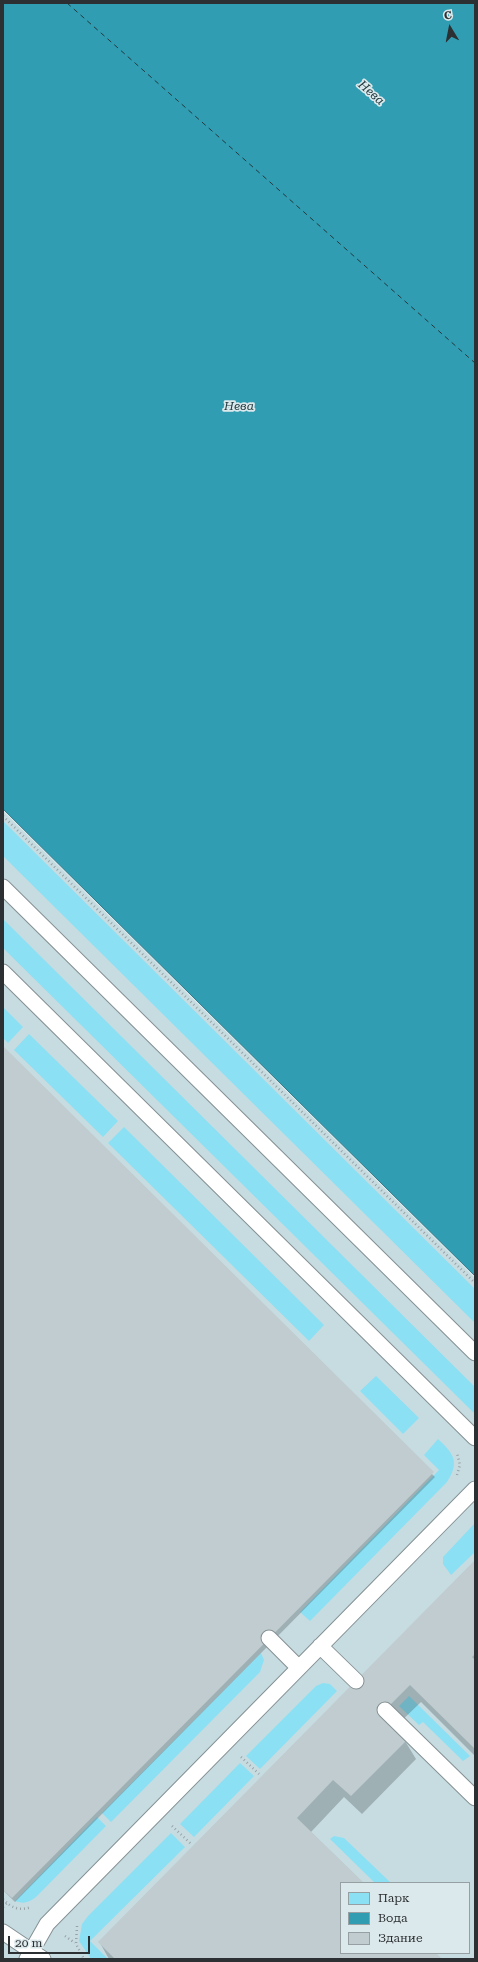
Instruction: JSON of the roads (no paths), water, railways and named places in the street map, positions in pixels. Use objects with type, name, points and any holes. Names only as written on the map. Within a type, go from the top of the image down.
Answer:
[{"type":"lane","points":[[3,887],[475,1353]]},
{"type":"lane","points":[[3,972],[475,1438]]},
{"type":"lane","points":[[3,1932],[34,1956],[47,1924],[475,1488]]},
{"type":"lane","points":[[269,1638],[299,1668]]},
{"type":"lane","points":[[320,1646],[356,1681]]},
{"type":"lane","points":[[385,1710],[475,1798]]},
{"type":"water","name":"Нева","points":[[3,3],[475,3],[475,1276],[3,809]]}]
